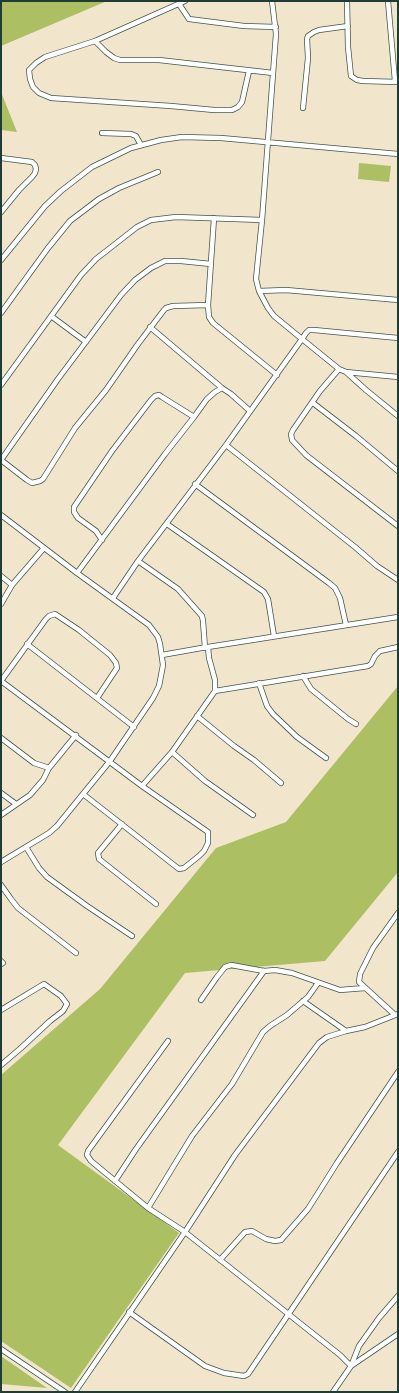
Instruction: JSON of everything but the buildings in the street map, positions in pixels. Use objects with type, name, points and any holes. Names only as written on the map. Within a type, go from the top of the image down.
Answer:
[{"type":"street","points":[[185,1],[95,41],[45,57],[30,68],[28,74],[36,91],[51,98],[232,110],[238,107],[242,102],[249,71]]},
{"type":"street","points":[[272,1],[276,27],[262,220],[256,271],[259,291],[274,316],[339,369],[346,372],[398,377]]},
{"type":"street","points":[[347,1],[348,47],[351,76],[363,81],[396,82],[388,1]]},
{"type":"street","points":[[179,4],[189,19],[244,26],[276,27]]},
{"type":"street","points":[[303,108],[308,36],[319,30],[348,26]]},
{"type":"street","points":[[95,41],[106,52],[114,58],[120,60],[165,60],[273,73]]},
{"type":"street","points":[[102,133],[131,134],[136,136],[141,146]]},
{"type":"street","points":[[1,260],[45,206],[61,190],[92,167],[119,153],[141,146],[176,137],[221,138],[398,154]]},
{"type":"street","points":[[1,158],[32,162],[36,169],[35,173],[18,190],[1,212]]},
{"type":"street","points":[[1,313],[48,248],[70,222],[82,211],[113,192],[158,172]]},
{"type":"street","points":[[1,385],[81,275],[96,259],[137,227],[151,220],[176,217],[262,220]]},
{"type":"street","points":[[214,218],[208,305],[209,317],[213,323],[277,375]]},
{"type":"street","points":[[208,305],[185,305],[166,308],[150,327],[106,390],[76,428],[43,479],[32,483],[1,460],[58,379],[121,295],[135,280],[151,268],[165,261],[211,264]]},
{"type":"street","points":[[259,291],[286,290],[398,300]]},
{"type":"street","points":[[51,316],[86,342]]},
{"type":"street","points":[[150,327],[250,411]]},
{"type":"street","points":[[113,598],[138,561],[226,445],[306,333],[310,330],[314,330],[398,338]]},
{"type":"street","points":[[339,369],[320,392],[293,430],[291,434],[294,443],[306,455],[398,526]]},
{"type":"street","points":[[346,372],[398,416]]},
{"type":"street","points":[[77,573],[207,399],[214,392],[222,388]]},
{"type":"street","points":[[102,540],[96,531],[78,518],[74,512],[74,507],[112,451],[150,400],[155,396],[162,397],[194,418]]},
{"type":"street","points":[[313,403],[398,471]]},
{"type":"street","points":[[226,445],[359,550],[377,566],[398,580]]},
{"type":"street","points":[[196,484],[329,583],[338,593],[343,608],[346,625]]},
{"type":"street","points":[[1,515],[77,573],[149,625],[158,637],[162,655],[162,670],[159,686],[153,698],[110,761],[57,826],[49,833],[1,862]]},
{"type":"street","points":[[167,524],[264,592],[268,599],[274,636]]},
{"type":"street","points":[[1,604],[12,585],[44,548]]},
{"type":"street","points":[[138,561],[178,589],[202,616],[216,691]]},
{"type":"street","points":[[1,576],[12,585]]},
{"type":"street","points":[[83,794],[179,869],[190,864],[204,851],[208,843],[208,832],[142,786],[76,735],[1,681],[46,619],[52,615],[58,615],[110,655],[116,663],[117,668],[97,698]]},
{"type":"street","points":[[162,655],[398,617]]},
{"type":"street","points":[[27,644],[134,727]]},
{"type":"street","points":[[142,786],[172,752],[216,691],[368,666],[372,664],[375,656],[380,650],[398,647]]},
{"type":"street","points":[[303,676],[312,688],[356,724]]},
{"type":"street","points":[[259,683],[267,706],[273,714],[297,737],[326,758]]},
{"type":"street","points":[[197,716],[254,760],[281,784]]},
{"type":"street","points":[[1,815],[30,795],[43,780],[49,768],[76,735]]},
{"type":"street","points":[[1,738],[34,763],[49,768]]},
{"type":"street","points":[[172,752],[206,781],[253,815]]},
{"type":"street","points":[[1,793],[16,804]]},
{"type":"street","points":[[122,824],[98,853],[99,859],[156,904]]},
{"type":"street","points":[[26,847],[47,877],[132,936]]},
{"type":"street","points":[[1,885],[18,908],[76,953]]},
{"type":"street","points":[[76,1392],[129,1312],[185,1232],[235,1154],[319,1043],[327,1037],[365,1027],[397,1015],[359,982],[360,974],[373,948],[398,913]]},
{"type":"street","points":[[1,961],[3,963],[1,964]]},
{"type":"street","points":[[201,1000],[225,967],[231,965],[264,971],[274,970],[292,973],[340,990],[365,988]]},
{"type":"street","points":[[115,1181],[136,1149],[264,971]]},
{"type":"street","points":[[148,1208],[192,1136],[232,1084],[263,1032],[287,1015],[308,997],[318,982]]},
{"type":"street","points":[[1,1010],[44,984],[52,988],[67,1004],[62,1011],[1,1065]]},
{"type":"street","points":[[303,1001],[346,1031]]},
{"type":"street","points":[[168,1041],[88,1151],[87,1155],[91,1161],[148,1208],[185,1232],[340,1355],[351,1366]]},
{"type":"street","points":[[220,1260],[245,1232],[252,1231],[266,1239],[275,1241],[281,1240],[308,1209],[398,1072]]},
{"type":"street","points":[[129,1312],[206,1366],[224,1373],[244,1376],[248,1374],[398,1152]]},
{"type":"street","points":[[333,1392],[351,1366],[359,1346],[379,1318],[398,1296]]},
{"type":"street","points":[[351,1366],[398,1334]]},
{"type":"street","points":[[1,1349],[64,1392]]},
{"type":"green space","points":[[1,1],[107,1],[1,46]]},
{"type":"green space","points":[[1,92],[17,132],[1,130]]},
{"type":"green space","points":[[359,163],[391,166],[389,182],[358,179]]},
{"type":"green space","points":[[398,686],[398,872],[325,961],[185,973],[58,1145],[179,1233],[71,1388],[1,1341],[1,1075],[100,989],[216,848],[286,822]]},
{"type":"green space","points":[[1,1356],[47,1388],[1,1384]]}]
